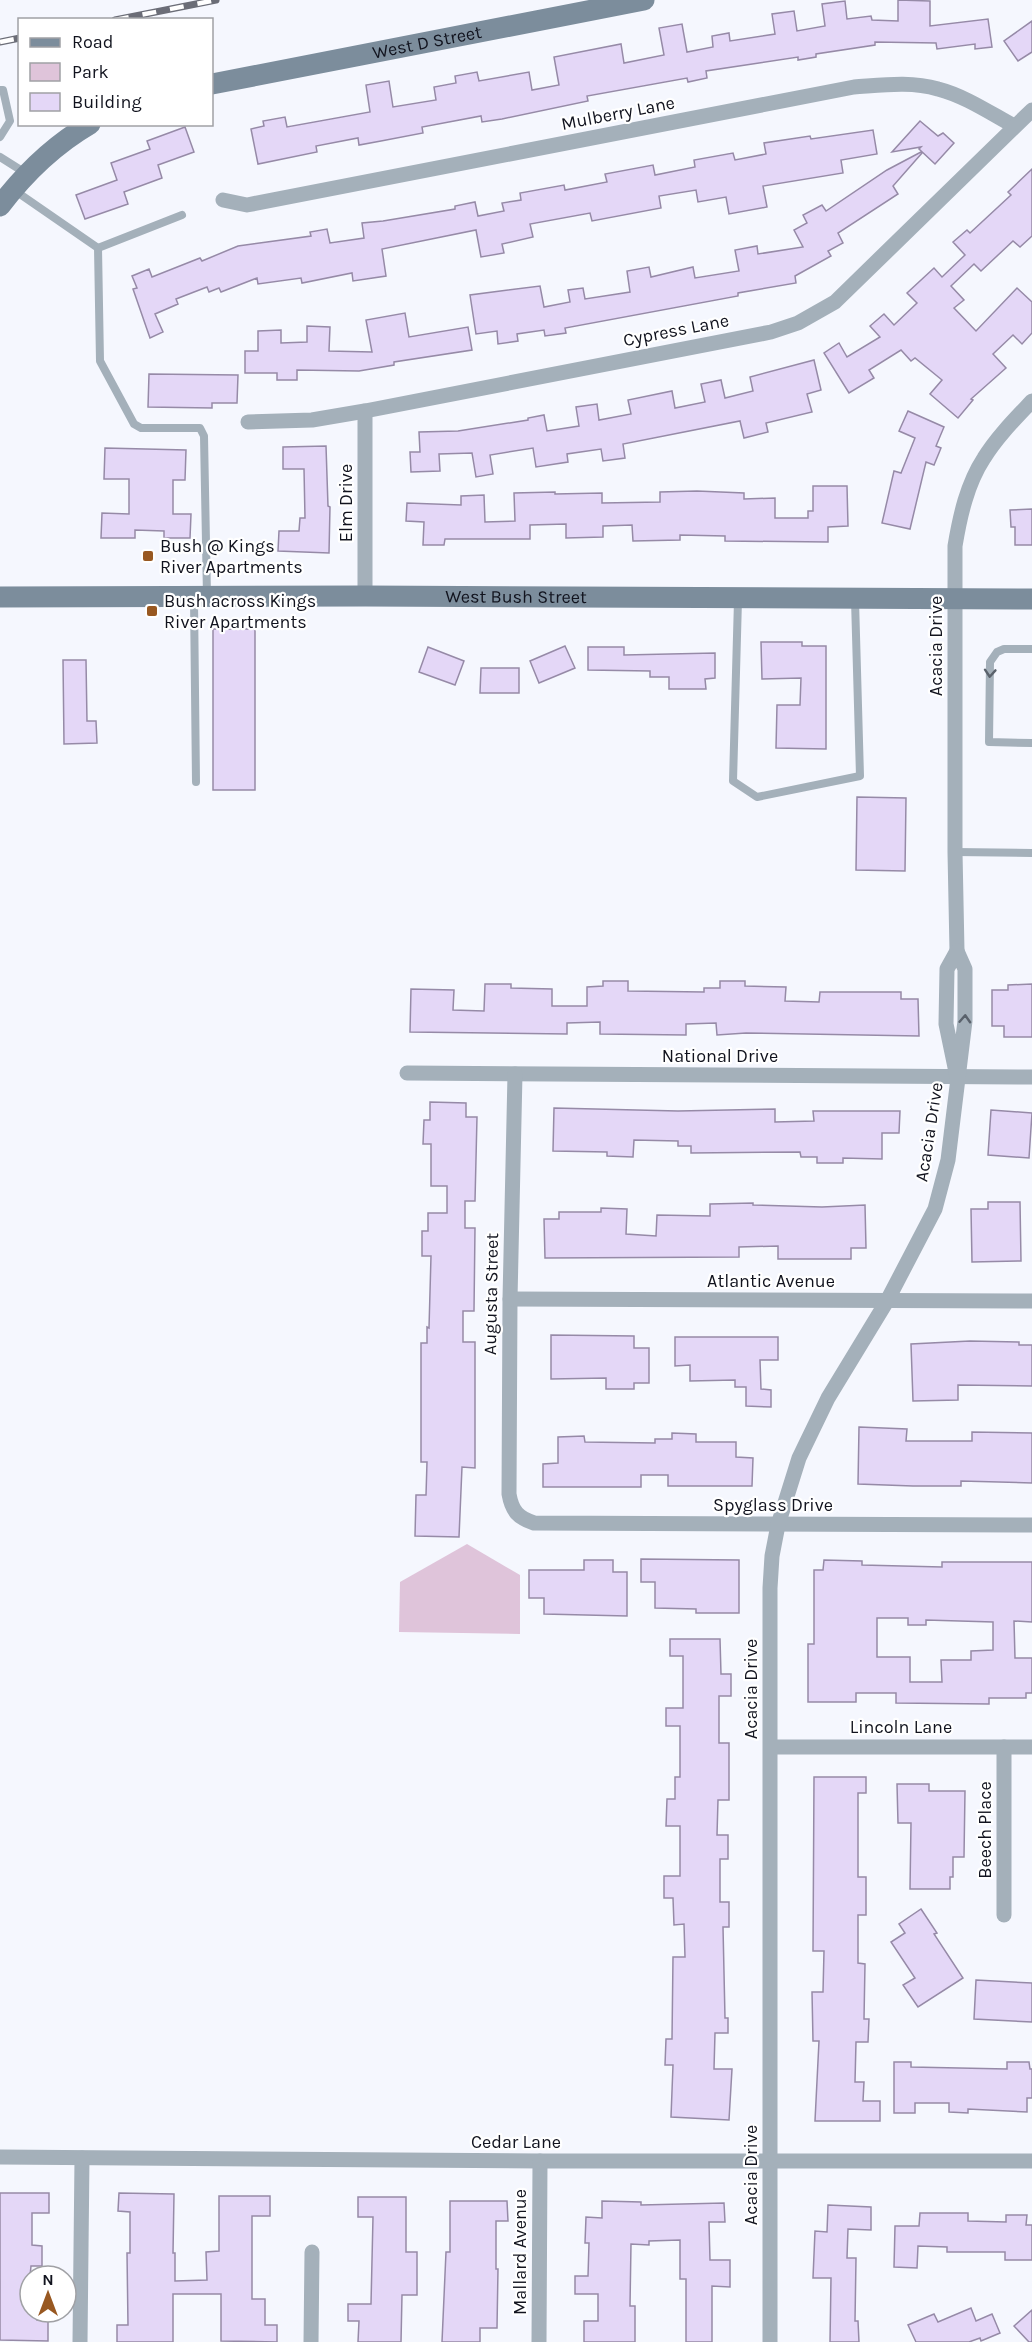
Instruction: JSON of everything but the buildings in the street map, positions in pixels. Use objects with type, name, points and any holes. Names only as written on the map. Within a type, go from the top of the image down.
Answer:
[{"type":"main road","name":"West D Street","points":[[213,84],[644,0]]},
{"type":"main road","points":[[13,190],[69,137],[87,126]]},
{"type":"main road","name":"West Bush Street","points":[[0,597],[1032,599]]},
{"type":"street","name":"Mulberry Lane","points":[[223,200],[247,205],[855,87],[897,83],[937,88],[951,93],[1014,126]]},
{"type":"street","name":"Cypress Lane","points":[[248,422],[312,420],[365,411],[771,332],[798,323],[835,302],[1032,110]]},
{"type":"street","name":"Acacia Drive","points":[[770,2342],[770,1588],[772,1556],[778,1525],[799,1458],[828,1398],[887,1300],[935,1209],[948,1160],[955,1118],[957,1077],[965,1021],[965,969],[957,951],[955,546],[966,497],[983,459],[1004,431],[1032,401]]},
{"type":"street","name":"Elm Drive","points":[[365,411],[365,596]]},
{"type":"street","name":"National Drive","points":[[407,1073],[1032,1077]]},
{"type":"street","name":"Augusta Street","points":[[515,1074],[509,1494],[515,1514]]},
{"type":"street","name":"Atlantic Avenue","points":[[510,1299],[1032,1301]]},
{"type":"street","name":"Spyglass Drive","points":[[515,1514],[534,1523],[1032,1525]]},
{"type":"street","name":"Beech Place","points":[[1004,1746],[1004,1915]]},
{"type":"street","name":"Lincoln Lane","points":[[771,1747],[1032,1747]]},
{"type":"street","name":"Cedar Lane","points":[[0,2157],[540,2162],[1032,2161]]},
{"type":"street","points":[[80,2342],[82,2158]]},
{"type":"street","name":"Mallard Avenue","points":[[539,2342],[540,2162]]},
{"type":"street","points":[[311,2342],[312,2252]]},
{"type":"lane","points":[[0,90],[3,90],[6,95],[10,121],[1,135]]},
{"type":"lane","points":[[0,157],[13,190],[98,248]]},
{"type":"lane","points":[[98,248],[182,215]]},
{"type":"lane","points":[[98,248],[100,361],[134,424],[141,428],[200,428],[204,436],[196,782]]},
{"type":"lane","points":[[738,598],[733,781],[757,797],[860,776],[855,599]]},
{"type":"lane","points":[[1032,649],[1004,649],[997,652],[990,662],[989,683],[989,742],[1032,743]]},
{"type":"lane","points":[[955,852],[1032,853]]},
{"type":"green space","points":[[467,1544],[520,1575],[520,1634],[399,1632],[400,1582]]},
{"type":"railway","points":[[125,18],[216,0]]},
{"type":"railway","points":[[0,42],[18,38]]},
{"type":"place","name":"Bush @ Kings River Apartments","points":[[148,556]]},
{"type":"place","name":"Bush across Kings River Apartments","points":[[152,611]]}]
